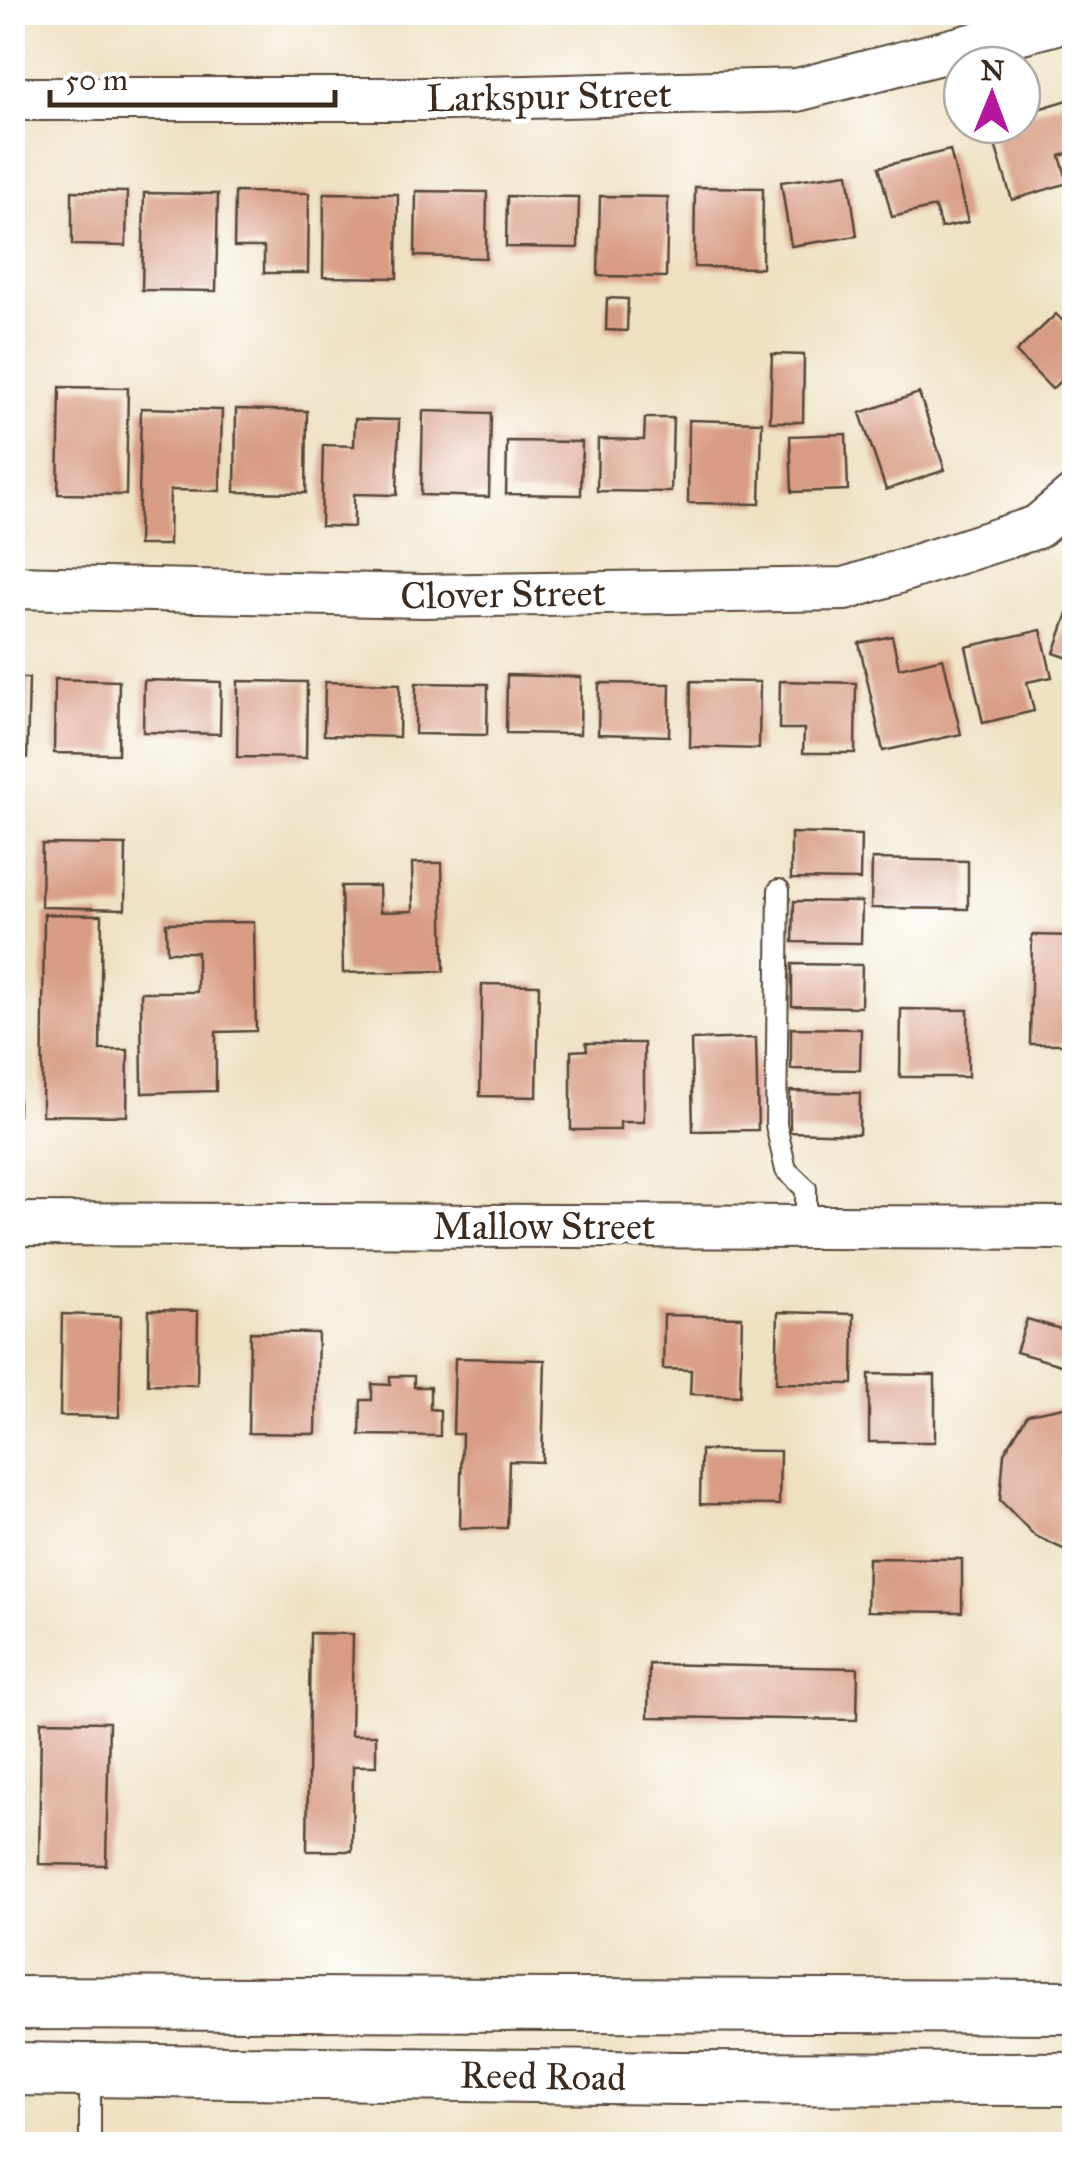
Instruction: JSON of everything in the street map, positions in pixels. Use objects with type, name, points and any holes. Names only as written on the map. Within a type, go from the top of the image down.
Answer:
[{"type":"street","name":"Larkspur Street","points":[[12,98],[448,99],[797,90],[1053,24],[1074,13]]},
{"type":"street","name":"Clover Street","points":[[12,587],[423,596],[845,590],[1036,527],[1074,496]]},
{"type":"street","name":"Mallow Street","points":[[12,1224],[1074,1228]]},
{"type":"street","name":"Reed Road","points":[[12,2003],[1074,2007]]},
{"type":"street","points":[[679,2078],[680,2006]]},
{"type":"street","name":"Reed Road","points":[[12,2069],[1074,2079]]},
{"type":"lane","points":[[780,890],[776,1124],[786,1170],[806,1189],[806,1227]]},
{"type":"lane","points":[[90,2070],[90,2144]]},
{"type":"building","points":[[1071,99],[1074,151],[1060,156],[1068,183],[1012,200],[995,145],[1042,145],[1042,108]]},
{"type":"building","points":[[950,150],[968,222],[941,228],[935,207],[892,217],[879,167]]},
{"type":"building","points":[[848,173],[857,236],[791,246],[781,182]]},
{"type":"building","points":[[695,187],[763,188],[762,268],[694,267]]},
{"type":"building","points":[[72,191],[127,192],[126,246],[72,245]]},
{"type":"building","points":[[416,191],[487,192],[486,258],[415,256]]},
{"type":"building","points":[[235,192],[309,193],[308,273],[264,273],[264,247],[234,247]]},
{"type":"building","points":[[144,193],[218,194],[216,291],[142,290]]},
{"type":"building","points":[[324,193],[398,194],[397,278],[323,277]]},
{"type":"building","points":[[12,195],[23,195],[22,267],[12,267]]},
{"type":"building","points":[[507,196],[579,197],[578,248],[506,247]]},
{"type":"building","points":[[600,196],[668,197],[666,277],[598,276]]},
{"type":"building","points":[[607,298],[628,299],[627,331],[606,330]]},
{"type":"building","points":[[1056,314],[1074,333],[1074,368],[1052,389],[1016,352]]},
{"type":"building","points":[[772,354],[804,355],[803,422],[770,422]]},
{"type":"building","points":[[60,387],[128,388],[126,495],[58,494]]},
{"type":"building","points":[[919,393],[945,470],[886,490],[860,413]]},
{"type":"building","points":[[141,408],[222,410],[220,491],[170,490],[169,545],[138,545]]},
{"type":"building","points":[[236,409],[307,411],[306,493],[235,492]]},
{"type":"building","points":[[423,411],[491,413],[489,497],[421,495]]},
{"type":"building","points":[[12,414],[24,415],[23,484],[12,484]]},
{"type":"building","points":[[645,418],[673,418],[671,492],[597,491],[598,439],[644,440]]},
{"type":"building","points":[[355,419],[399,420],[397,495],[354,494],[354,527],[321,526],[323,445],[354,446]]},
{"type":"building","points":[[689,420],[762,422],[760,504],[688,503]]},
{"type":"building","points":[[846,434],[848,490],[792,492],[790,436]]},
{"type":"building","points":[[507,441],[582,442],[581,495],[506,494]]},
{"type":"building","points":[[1074,596],[1074,660],[1054,653]]},
{"type":"building","points":[[1041,630],[1052,677],[1027,682],[1034,711],[983,723],[966,647]]},
{"type":"building","points":[[892,636],[899,668],[943,658],[961,734],[883,751],[859,643]]},
{"type":"building","points":[[507,675],[581,677],[580,734],[506,733]]},
{"type":"building","points":[[12,678],[29,678],[27,758],[12,758]]},
{"type":"building","points":[[55,679],[119,681],[118,754],[54,753]]},
{"type":"building","points":[[144,680],[221,682],[220,734],[143,732]]},
{"type":"building","points":[[238,681],[307,682],[306,758],[237,757]]},
{"type":"building","points":[[691,681],[760,682],[759,749],[690,747]]},
{"type":"building","points":[[780,681],[856,683],[855,753],[803,753],[804,729],[779,729]]},
{"type":"building","points":[[325,682],[400,684],[399,737],[324,735]]},
{"type":"building","points":[[416,683],[488,684],[487,735],[415,734]]},
{"type":"building","points":[[599,683],[670,684],[669,736],[598,734]]},
{"type":"building","points":[[791,833],[861,835],[860,880],[791,879]]},
{"type":"building","points":[[42,844],[126,845],[125,909],[41,907]]},
{"type":"building","points":[[872,859],[968,861],[968,909],[871,908]]},
{"type":"building","points":[[412,863],[442,863],[444,971],[343,973],[341,886],[379,886],[380,912],[413,911]]},
{"type":"building","points":[[794,901],[862,902],[861,943],[793,942]]},
{"type":"building","points":[[44,914],[102,915],[100,1050],[128,1050],[127,1116],[42,1115]]},
{"type":"building","points":[[254,922],[256,1031],[216,1032],[216,1091],[142,1093],[141,992],[197,992],[197,952],[167,952],[166,923]]},
{"type":"building","points":[[1032,935],[1073,936],[1071,1044],[1030,1044]]},
{"type":"building","points":[[792,964],[862,965],[861,1007],[792,1006]]},
{"type":"building","points":[[12,972],[21,972],[18,1115],[12,1115]]},
{"type":"building","points":[[482,984],[539,985],[537,1097],[480,1096]]},
{"type":"building","points":[[901,1009],[968,1010],[968,1077],[900,1077]]},
{"type":"building","points":[[791,1028],[861,1029],[860,1070],[791,1069]]},
{"type":"building","points":[[756,1038],[758,1130],[693,1131],[691,1040]]},
{"type":"building","points":[[586,1043],[644,1043],[644,1122],[620,1122],[620,1130],[571,1130],[571,1051],[587,1050]]},
{"type":"building","points":[[790,1091],[860,1093],[859,1134],[790,1132]]},
{"type":"building","points":[[149,1310],[198,1311],[197,1385],[148,1384]]},
{"type":"building","points":[[778,1312],[854,1314],[853,1384],[776,1383]]},
{"type":"building","points":[[62,1314],[121,1316],[119,1417],[60,1416]]},
{"type":"building","points":[[664,1315],[742,1317],[740,1396],[690,1394],[691,1370],[663,1369]]},
{"type":"building","points":[[1027,1319],[1074,1333],[1074,1369],[1016,1352]]},
{"type":"building","points":[[250,1332],[318,1333],[316,1434],[248,1433]]},
{"type":"building","points":[[455,1358],[545,1360],[542,1462],[509,1461],[507,1528],[460,1528],[462,1434],[453,1434]]},
{"type":"building","points":[[869,1374],[935,1375],[935,1442],[869,1442]]},
{"type":"building","points":[[390,1376],[414,1376],[414,1387],[430,1387],[430,1409],[440,1410],[440,1436],[360,1435],[361,1400],[372,1400],[372,1384],[390,1385]]},
{"type":"building","points":[[1074,1405],[1074,1554],[1035,1536],[1000,1500],[1004,1453],[1028,1414]]},
{"type":"building","points":[[701,1450],[780,1451],[779,1505],[700,1504]]},
{"type":"building","points":[[868,1558],[962,1559],[962,1612],[867,1611]]},
{"type":"building","points":[[310,1633],[353,1634],[351,1735],[376,1735],[376,1766],[353,1766],[352,1851],[307,1851]]},
{"type":"building","points":[[649,1664],[858,1668],[857,1720],[648,1717]]},
{"type":"building","points":[[41,1721],[109,1722],[106,1865],[39,1864]]}]
